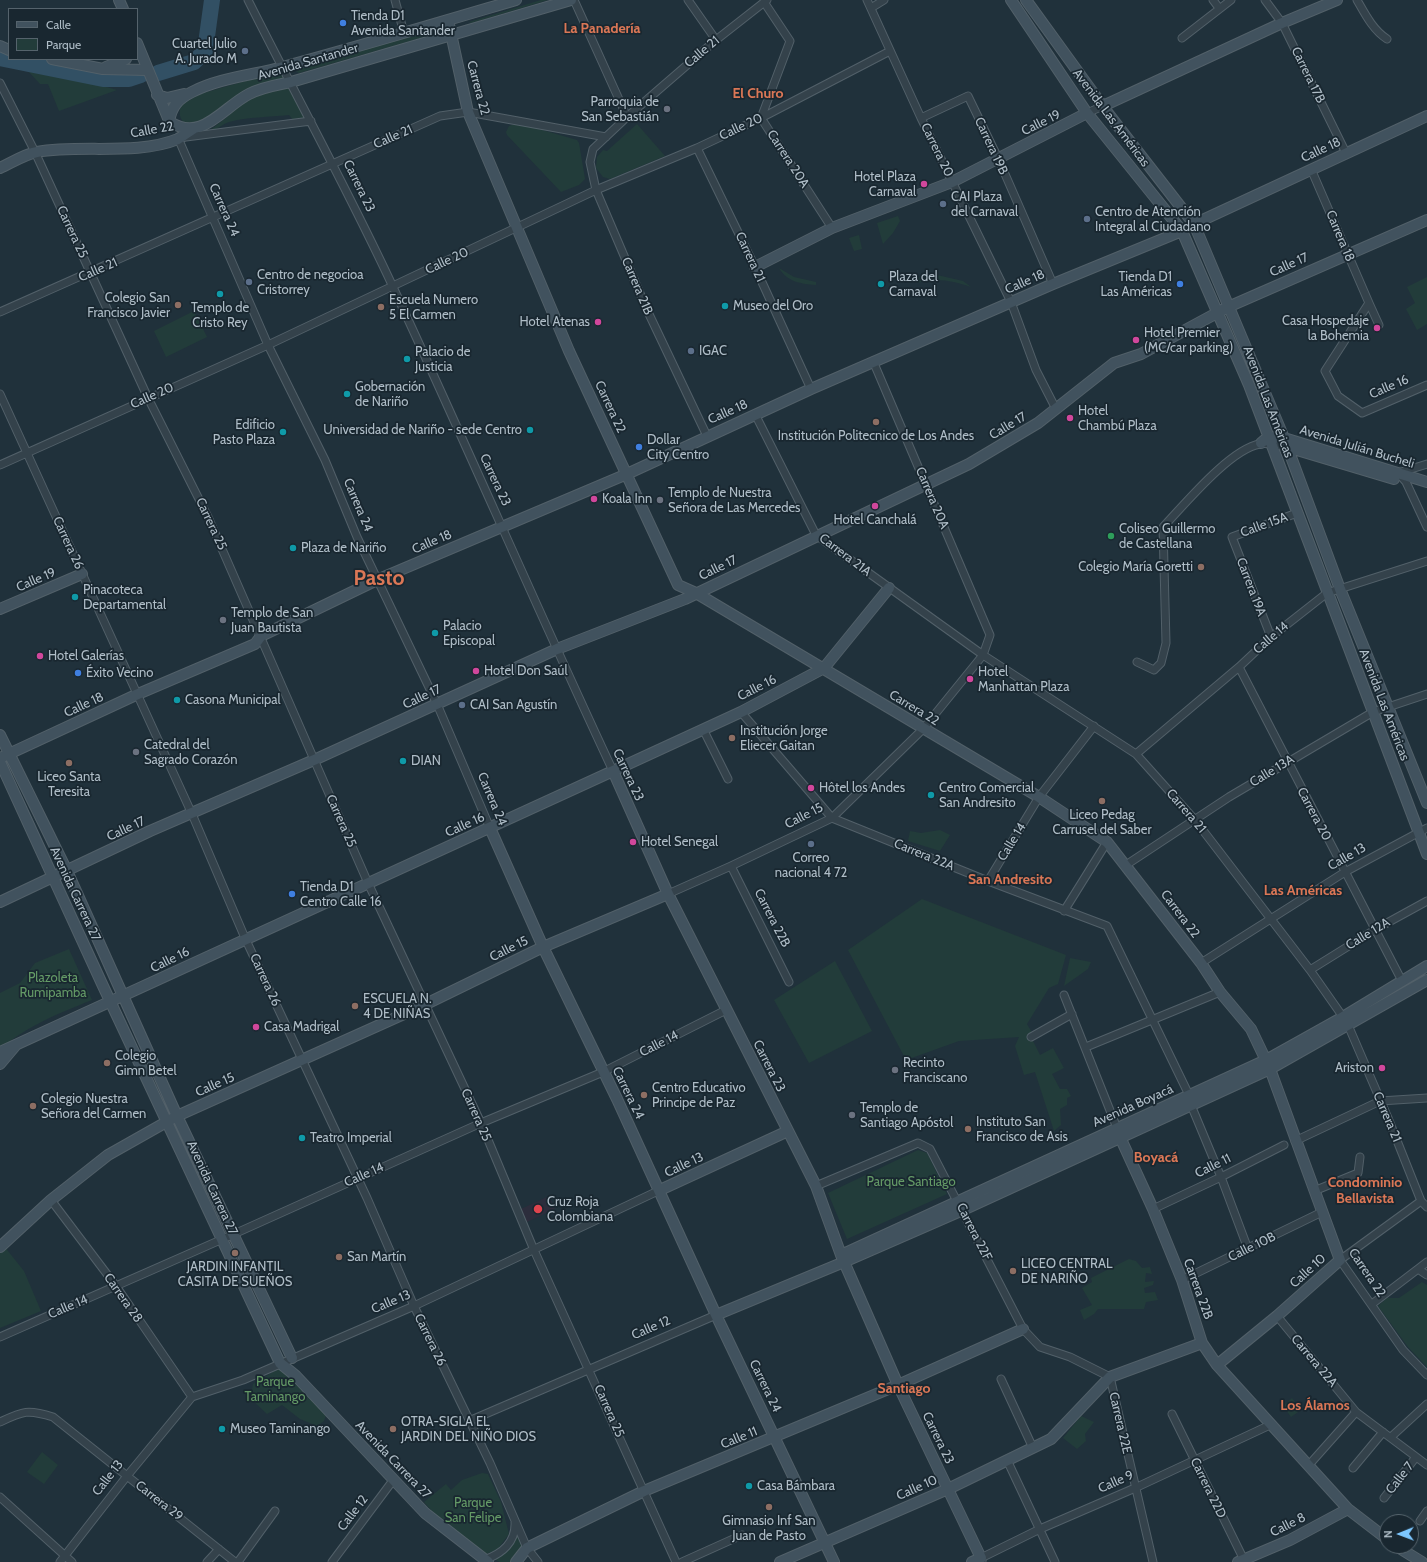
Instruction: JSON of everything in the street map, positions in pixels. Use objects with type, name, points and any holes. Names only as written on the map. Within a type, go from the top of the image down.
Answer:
[{"type":"street","name":"Carrera 23","points":[[248,0],[333,163],[393,287],[668,894],[816,1186],[842,1258],[898,1385],[948,1489],[978,1561]]},
{"type":"street","points":[[394,0],[404,33]]},
{"type":"street","name":"Avenida Santander","points":[[168,121],[172,108],[192,92],[211,84],[282,67],[516,0]]},
{"type":"street","name":"Avenida Santander","points":[[178,138],[217,118],[248,94],[262,88],[291,82],[573,0]]},
{"type":"street","points":[[573,0],[627,117]]},
{"type":"street","points":[[688,0],[716,40]]},
{"type":"street","name":"Carrera 20","points":[[867,0],[921,118],[1011,302],[1036,370],[1056,410]]},
{"type":"street","points":[[871,8],[884,0]]},
{"type":"street","name":"Avenida Las Américas","points":[[1011,0],[1087,113],[1182,231],[1218,311],[1373,712],[1423,830],[1427,854]]},
{"type":"street","name":"Avenida Las Américas","points":[[1026,0],[1103,106],[1194,224],[1286,443],[1340,589],[1427,803]]},
{"type":"street","points":[[1213,0],[1219,8]]},
{"type":"street","points":[[1182,38],[1231,0]]},
{"type":"street","name":"Carrera 17B","points":[[1265,0],[1282,23],[1346,153]]},
{"type":"street","name":"Calle 19","points":[[755,267],[832,228],[952,182],[1087,113],[1282,23],[1337,0]]},
{"type":"street","points":[[1357,0],[1370,22],[1380,34],[1387,39]]},
{"type":"street","name":"Calle 21","points":[[0,312],[91,273],[440,116],[468,112],[606,137],[716,40],[765,1]]},
{"type":"street","name":"Carrera 20A","points":[[765,1],[790,41],[761,118],[832,228]]},
{"type":"street","name":"Carrera 22","points":[[448,20],[468,112],[518,227],[569,351],[678,585],[696,593],[824,668],[923,729],[1039,797],[1108,842],[1201,963],[1220,992],[1251,1029],[1268,1064],[1295,1141],[1340,1260],[1403,1350],[1427,1375]]},
{"type":"street","name":"Carrera 24","points":[[138,48],[168,121],[178,138],[268,345],[325,460],[357,537],[379,579],[437,704],[543,947],[660,1190],[716,1315],[776,1437],[834,1562]]},
{"type":"street","name":"Calle 20","points":[[0,465],[268,345],[596,190],[698,148],[761,118],[890,51]]},
{"type":"street","points":[[57,60],[103,69],[147,71]]},
{"type":"street","points":[[103,69],[124,60]]},
{"type":"street","name":"Carrera 25","points":[[0,83],[35,152],[148,398],[208,517],[368,883],[424,1005],[481,1123],[534,1250],[676,1562]]},
{"type":"street","points":[[156,91],[167,98],[192,92]]},
{"type":"street","name":"Carrera 19B","points":[[921,118],[968,96],[998,158],[1053,284]]},
{"type":"street","name":"Calle 18","points":[[5,756],[138,694],[255,644],[261,636],[379,579],[627,474],[873,361],[1182,231],[1311,169],[1427,116]]},
{"type":"street","points":[[168,121],[184,128],[193,129]]},
{"type":"street","name":"Calle 22","points":[[0,168],[35,152],[78,148],[124,148],[160,144],[178,138],[311,121]]},
{"type":"street","name":"Carrera 21B","points":[[606,137],[593,149],[590,162],[596,190],[648,312],[707,436]]},
{"type":"street","name":"Carrera 21","points":[[698,148],[811,389]]},
{"type":"street","name":"Carrera 18","points":[[1311,169],[1379,325]]},
{"type":"street","name":"Calle 17","points":[[0,902],[150,831],[314,760],[557,649],[696,593],[816,535],[926,485],[969,464],[1038,423],[1114,363],[1141,354],[1218,311],[1427,220]]},
{"type":"street","name":"Calle 16","points":[[1370,303],[1325,370],[1338,396],[1362,413],[1427,385]]},
{"type":"street","name":"Carrera 20A","points":[[873,361],[990,634]]},
{"type":"street","name":"Carrera 26","points":[[0,394],[138,694],[192,814],[245,938],[357,1178],[414,1306],[515,1517],[527,1548],[538,1562]]},
{"type":"street","name":"Carrera 21A","points":[[755,414],[816,535],[983,655]]},
{"type":"street","points":[[1137,662],[1154,670],[1161,663],[1166,643],[1163,527],[1218,470],[1247,448],[1267,441]]},
{"type":"street","name":"Avenida Julián Bucheli","points":[[1267,441],[1286,443],[1427,482]]},
{"type":"street","name":"Avenida Julián Bucheli","points":[[1286,443],[1427,489]]},
{"type":"street","points":[[1427,464],[1398,473],[1406,482],[1427,527]]},
{"type":"street","name":"Calle 15A","points":[[1232,537],[1297,513]]},
{"type":"street","name":"Carrera 19A","points":[[1232,537],[1271,636]]},
{"type":"street","name":"Calle 14","points":[[1136,754],[1238,667],[1271,636],[1327,593],[1427,561]]},
{"type":"street","name":"Calle 19","points":[[0,609],[82,574]]},
{"type":"street","name":"Calle 16","points":[[0,1052],[19,1042],[123,997],[245,938],[490,828],[740,712],[824,668],[889,588]]},
{"type":"street","name":"Calle 15","points":[[0,1247],[51,1200],[108,1155],[177,1116],[424,1005],[543,947],[731,866],[832,818],[923,729],[983,655],[990,634]]},
{"type":"street","name":"Carrera 21","points":[[983,655],[1136,754],[1195,820],[1272,918],[1346,1021],[1421,1201],[1427,1207]]},
{"type":"street","name":"Carrera 20","points":[[1238,667],[1402,981]]},
{"type":"street","name":"Calle 13A","points":[[1126,865],[1287,762],[1373,712],[1427,694]]},
{"type":"street","name":"Carrera 22A","points":[[740,712],[832,818],[1064,911],[1107,926],[1190,1100],[1248,1249]]},
{"type":"street","name":"Calle 14","points":[[988,881],[1039,797],[1094,726]]},
{"type":"street","points":[[703,729],[728,779]]},
{"type":"street","name":"Avenida Carrera 27","points":[[0,735],[5,756],[67,871],[177,1116],[292,1358]]},
{"type":"street","name":"Avenida Carrera 27","points":[[0,762],[110,1002],[168,1122],[280,1363],[296,1376],[426,1513],[486,1561]]},
{"type":"street","name":"Calle 13","points":[[1201,963],[1345,872],[1423,830]]},
{"type":"street","points":[[1064,911],[1108,842]]},
{"type":"street","name":"Carrera 22B","points":[[731,866],[789,982]]},
{"type":"street","name":"Calle 12A","points":[[1310,970],[1376,929],[1427,901]]},
{"type":"street","name":"Avenida Boyacá","points":[[1346,1021],[1402,981],[1427,966]]},
{"type":"street","name":"Avenida Boyacá","points":[[842,1258],[961,1206],[1118,1132],[1268,1064],[1346,1021],[1427,980]]},
{"type":"street","points":[[1086,1047],[1153,1021],[1220,992]]},
{"type":"street","name":"Carrera 22B","points":[[1064,995],[1086,1047],[1118,1132],[1153,1209],[1182,1280],[1202,1343],[1217,1365],[1348,1509],[1379,1533]]},
{"type":"street","name":"Calle 14","points":[[0,1337],[222,1240],[481,1123],[603,1072],[726,1010]]},
{"type":"street","points":[[1030,1037],[1072,1014]]},
{"type":"street","name":"Calle 16","points":[[0,1064],[19,1042]]},
{"type":"street","points":[[1295,1141],[1380,1102],[1427,1098]]},
{"type":"street","name":"Calle 13","points":[[60,1562],[126,1476],[192,1397],[243,1380],[414,1306],[788,1131]]},
{"type":"street","name":"Carrera 22F","points":[[816,1186],[918,1143],[930,1149],[961,1206],[1023,1329]]},
{"type":"street","name":"Calle 11","points":[[1153,1209],[1284,1145]]},
{"type":"street","points":[[1314,1191],[1358,1173],[1360,1157]]},
{"type":"street","name":"Carrera 28","points":[[51,1200],[116,1286],[192,1397]]},
{"type":"street","name":"Calle 10","points":[[1217,1365],[1277,1316],[1340,1260],[1421,1201]]},
{"type":"street","name":"Calle 10B","points":[[1182,1280],[1322,1212]]},
{"type":"street","name":"Calle 12","points":[[469,1421],[589,1368],[716,1315],[842,1258]]},
{"type":"street","points":[[1372,1304],[1427,1262]]},
{"type":"street","points":[[1418,1269],[1427,1275]]},
{"type":"street","name":"Carrera 22A","points":[[1277,1316],[1356,1412],[1427,1465]]},
{"type":"street","points":[[1023,1329],[1040,1347],[1070,1357],[1110,1377]]},
{"type":"street","name":"Calle 11","points":[[516,1562],[527,1548],[644,1491],[898,1385],[1023,1329]]},
{"type":"street","name":"Calle 10","points":[[780,1562],[948,1489],[1051,1439],[1110,1377],[1202,1343]]},
{"type":"street","name":"Carrera 22E","points":[[1110,1377],[1153,1562]]},
{"type":"street","points":[[1001,1379],[1033,1448]]},
{"type":"street","points":[[1391,1437],[1427,1405]]},
{"type":"street","name":"Carrera 29","points":[[0,1422],[21,1412],[44,1414],[53,1417],[237,1562]]},
{"type":"street","points":[[1308,1466],[1356,1412]]},
{"type":"street","name":"Carrera 22D","points":[[1172,1414],[1242,1561]]},
{"type":"street","name":"Calle 9","points":[[978,1561],[1040,1529],[1135,1488],[1270,1425]]},
{"type":"street","points":[[1353,1468],[1383,1432]]},
{"type":"street","name":"Calle 7","points":[[1384,1498],[1416,1457]]},
{"type":"street","points":[[1007,1460],[1055,1562]]},
{"type":"street","name":"Calle 12","points":[[332,1562],[394,1480]]},
{"type":"street","points":[[0,1497],[72,1562]]},
{"type":"street","name":"Calle 8","points":[[1242,1561],[1290,1540],[1348,1509]]},
{"type":"street","points":[[237,1562],[276,1511]]},
{"type":"street","points":[[1420,1521],[1427,1512]]},
{"type":"street","points":[[486,1561],[502,1552],[510,1542],[515,1530],[515,1517]]},
{"type":"street","points":[[682,1562],[742,1535]]},
{"type":"street","points":[[207,1562],[219,1549]]},
{"type":"street","points":[[1409,1554],[1422,1562]]},
{"type":"shaded area","name":"Cruz Roja Colombiana","points":[[549,1196],[555,1209],[527,1222],[521,1209]]},
{"type":"green space","points":[[541,0],[548,0],[471,23],[469,22]]},
{"type":"green space","points":[[442,27],[445,30],[438,33],[299,73],[296,71],[297,69]]},
{"type":"green space","points":[[28,71],[82,80],[117,90],[59,111],[48,84],[40,84]]},
{"type":"green space","points":[[280,71],[286,78],[200,122],[184,123],[180,117],[181,105],[200,94]]},
{"type":"green space","points":[[290,85],[308,118],[293,120],[289,115],[259,117],[229,122],[209,131],[227,117],[239,105],[250,98]]},
{"type":"green space","points":[[518,123],[577,140],[579,143],[585,179],[579,185],[561,192],[507,135],[506,132],[509,126]]},
{"type":"green space","points":[[637,124],[665,156],[610,179],[603,177],[596,168],[597,157],[603,150],[607,151]]},
{"type":"green space","points":[[898,216],[900,221],[893,233],[883,244],[877,223]]},
{"type":"green space","points":[[859,235],[862,249],[854,251],[849,238]]},
{"type":"green space","points":[[779,268],[794,277],[816,282],[816,285],[795,281],[782,273]]},
{"type":"green space","points":[[937,275],[963,281],[971,287],[944,280],[931,280],[917,283],[916,278]]},
{"type":"green space","points":[[1427,277],[1427,324],[1417,330],[1406,309],[1415,303],[1407,287]]},
{"type":"green space","points":[[194,311],[207,337],[166,357],[154,331]]},
{"type":"green space","points":[[940,830],[950,835],[940,851],[908,841],[910,831],[921,833]]},
{"type":"green space","points":[[922,899],[1066,955],[1058,984],[1049,988],[1027,1024],[1034,1036],[1031,1037],[1040,1055],[1053,1048],[1064,1068],[1052,1074],[1060,1089],[1067,1089],[1071,1096],[1067,1098],[1067,1105],[1060,1109],[1061,1125],[1054,1131],[1035,1072],[1024,1075],[1015,1046],[1019,1037],[959,1041],[906,1060],[848,950]]},
{"type":"green space","name":"Plazoleta Rumipamba","points":[[69,949],[92,1000],[55,1015],[22,1033],[0,1049],[0,993],[20,983],[35,963]]},
{"type":"green space","points":[[1070,958],[1091,962],[1088,969],[1064,986]]},
{"type":"green space","points":[[835,961],[872,1031],[809,1063],[774,1000]]},
{"type":"green space","name":"Parque Santiago","points":[[918,1150],[927,1153],[947,1194],[847,1239],[828,1193]]},
{"type":"green space","points":[[4,1246],[24,1271],[41,1311],[0,1328],[0,1250]]},
{"type":"green space","points":[[1129,1259],[1136,1261],[1142,1268],[1150,1267],[1152,1274],[1146,1273],[1145,1282],[1154,1281],[1153,1285],[1144,1288],[1145,1293],[1155,1292],[1158,1300],[1146,1302],[1144,1309],[1098,1309],[1094,1314],[1084,1320],[1080,1310],[1092,1305],[1082,1288],[1092,1282],[1091,1278]]},
{"type":"green space","points":[[1422,1282],[1427,1285],[1427,1367],[1408,1347],[1378,1306],[1387,1298],[1399,1298]]},
{"type":"green space","name":"Parque Taminango","points":[[278,1369],[298,1382],[326,1415],[324,1421],[317,1426],[300,1419],[282,1405],[267,1414],[254,1401],[252,1394],[253,1384]]},
{"type":"green space","points":[[1292,1398],[1301,1410],[1291,1417],[1283,1406]]},
{"type":"green space","points":[[1081,1416],[1094,1422],[1085,1434],[1086,1441],[1077,1449],[1063,1438]]},
{"type":"green space","points":[[42,1452],[58,1465],[44,1484],[27,1472]]},
{"type":"green space","name":"Parque San Felipe","points":[[482,1473],[488,1474],[501,1502],[509,1534],[497,1550],[483,1555],[438,1518],[424,1502],[446,1484],[451,1490],[462,1480]]},
{"type":"green space","points":[[517,1534],[525,1548],[513,1562],[500,1562],[494,1559]]},
{"type":"waterway","points":[[158,73],[194,62],[205,51],[212,0]]},
{"type":"waterway","points":[[0,58],[8,60]]},
{"type":"waterway","points":[[10,60],[103,79],[129,79],[141,75]]},
{"type":"place","name":"Tienda D1 Avenida Santander","points":[[343,23]]},
{"type":"place","name":"Cuartel Julio A. Jurado M","points":[[245,51]]},
{"type":"place","name":"Parroquia de San Sebastián","points":[[667,109]]},
{"type":"place","name":"Hotel Plaza Carnaval","points":[[924,184]]},
{"type":"place","name":"CAI Plaza del Carnaval","points":[[943,204]]},
{"type":"place","name":"Centro de Atención Integral al Ciudadano","points":[[1087,219]]},
{"type":"place","name":"Centro de negocioa Cristorrey","points":[[249,282]]},
{"type":"place","name":"Plaza del Carnaval","points":[[881,284]]},
{"type":"place","name":"Tienda D1 Las Américas","points":[[1180,284]]},
{"type":"place","name":"Templo de Cristo Rey","points":[[220,294]]},
{"type":"place","name":"Colegio San Francisco Javier","points":[[178,305]]},
{"type":"place","name":"Museo del Oro","points":[[725,306]]},
{"type":"place","name":"Escuela Numero 5 El Carmen","points":[[381,307]]},
{"type":"place","name":"Hotel Atenas","points":[[598,322]]},
{"type":"place","name":"Casa Hospedaje la Bohemia","points":[[1377,328]]},
{"type":"place","name":"Hotel Premier (MC/car parking)","points":[[1136,340]]},
{"type":"place","name":"IGAC","points":[[691,351]]},
{"type":"place","name":"Palacio de Justicia","points":[[407,359]]},
{"type":"place","name":"Gobernación de Nariño","points":[[347,394]]},
{"type":"place","name":"Hotel Chambú Plaza","points":[[1070,418]]},
{"type":"place","name":"Institución Politecnico de Los Andes","points":[[876,422]]},
{"type":"place","name":"Universidad de Nariño - sede Centro","points":[[530,430]]},
{"type":"place","name":"Edificio Pasto Plaza","points":[[283,432]]},
{"type":"place","name":"Dollar City Centro","points":[[639,447]]},
{"type":"place","name":"Koala Inn","points":[[594,499]]},
{"type":"place","name":"Templo de Nuestra Señora de Las Mercedes","points":[[660,500]]},
{"type":"place","name":"Hotel Canchalá","points":[[875,506]]},
{"type":"place","name":"Coliseo Guillermo de Castellana","points":[[1111,536]]},
{"type":"place","name":"Plaza de Nariño","points":[[293,548]]},
{"type":"place","name":"Colegio María Goretti","points":[[1201,567]]},
{"type":"place","name":"Pinacoteca Departamental","points":[[75,597]]},
{"type":"place","name":"Templo de San Juan Bautista","points":[[223,620]]},
{"type":"place","name":"Palacio Episcopal","points":[[435,633]]},
{"type":"place","name":"Hotel Galerías","points":[[40,656]]},
{"type":"place","name":"Hotel Don Saúl","points":[[476,671]]},
{"type":"place","name":"Éxito Vecino","points":[[78,673]]},
{"type":"place","name":"Hotel Manhattan Plaza","points":[[970,679]]},
{"type":"place","name":"Casona Municipal","points":[[177,700]]},
{"type":"place","name":"CAI San Agustín","points":[[462,705]]},
{"type":"place","name":"Institución Jorge Eliecer Gaitan","points":[[732,738]]},
{"type":"place","name":"Catedral del Sagrado Corazón","points":[[136,752]]},
{"type":"place","name":"DIAN","points":[[403,761]]},
{"type":"place","name":"Liceo Santa Teresita","points":[[69,763]]},
{"type":"place","name":"Hôtel los Andes","points":[[811,788]]},
{"type":"place","name":"Centro Comercial San Andresito","points":[[931,795]]},
{"type":"place","name":"Liceo Pedag Carrusel del Saber","points":[[1102,801]]},
{"type":"place","name":"Hotel Senegal","points":[[633,842]]},
{"type":"place","name":"Correo nacional 4 72","points":[[811,844]]},
{"type":"place","name":"Tienda D1 Centro Calle 16","points":[[292,894]]},
{"type":"place","name":"ESCUELA N. 4 DE NIÑAS","points":[[355,1006]]},
{"type":"place","name":"Casa Madrigal","points":[[256,1027]]},
{"type":"place","name":"Colegio Gimn Betel","points":[[107,1063]]},
{"type":"place","name":"Ariston","points":[[1382,1068]]},
{"type":"place","name":"Recinto Franciscano","points":[[895,1070]]},
{"type":"place","name":"Centro Educativo Principe de Paz","points":[[644,1095]]},
{"type":"place","name":"Colegio Nuestra Señora del Carmen","points":[[33,1106]]},
{"type":"place","name":"Templo de Santiago Apóstol","points":[[852,1115]]},
{"type":"place","name":"Instituto San Francisco de Asis","points":[[968,1129]]},
{"type":"place","name":"Teatro Imperial","points":[[302,1138]]},
{"type":"place","name":"Cruz Roja Colombiana","points":[[538,1209]]},
{"type":"place","name":"JARDIN INFANTIL CASITA DE SUEÑOS","points":[[235,1253]]},
{"type":"place","name":"San Martín","points":[[339,1257]]},
{"type":"place","name":"LICEO CENTRAL DE NARIÑO","points":[[1013,1271]]},
{"type":"place","name":"Museo Taminango","points":[[222,1429]]},
{"type":"place","name":"OTRA-SIGLA EL JARDIN DEL NIÑO DIOS","points":[[393,1429]]},
{"type":"place","name":"Casa Bámbara","points":[[749,1486]]},
{"type":"place","name":"Gimnasio Inf San Juan de Pasto","points":[[769,1507]]},
{"type":"district","name":"La Panadería","points":[[602,29]]},
{"type":"district","name":"El Churo","points":[[758,94]]},
{"type":"district","name":"Pasto","points":[[379,579]]},
{"type":"district","name":"San Andresito","points":[[1010,880]]},
{"type":"district","name":"Las Américas","points":[[1303,891]]},
{"type":"district","name":"Boyacá","points":[[1156,1158]]},
{"type":"district","name":"Condominio Bellavista","points":[[1365,1192]]},
{"type":"district","name":"Santiago","points":[[904,1389]]},
{"type":"district","name":"Los Álamos","points":[[1315,1406]]}]
